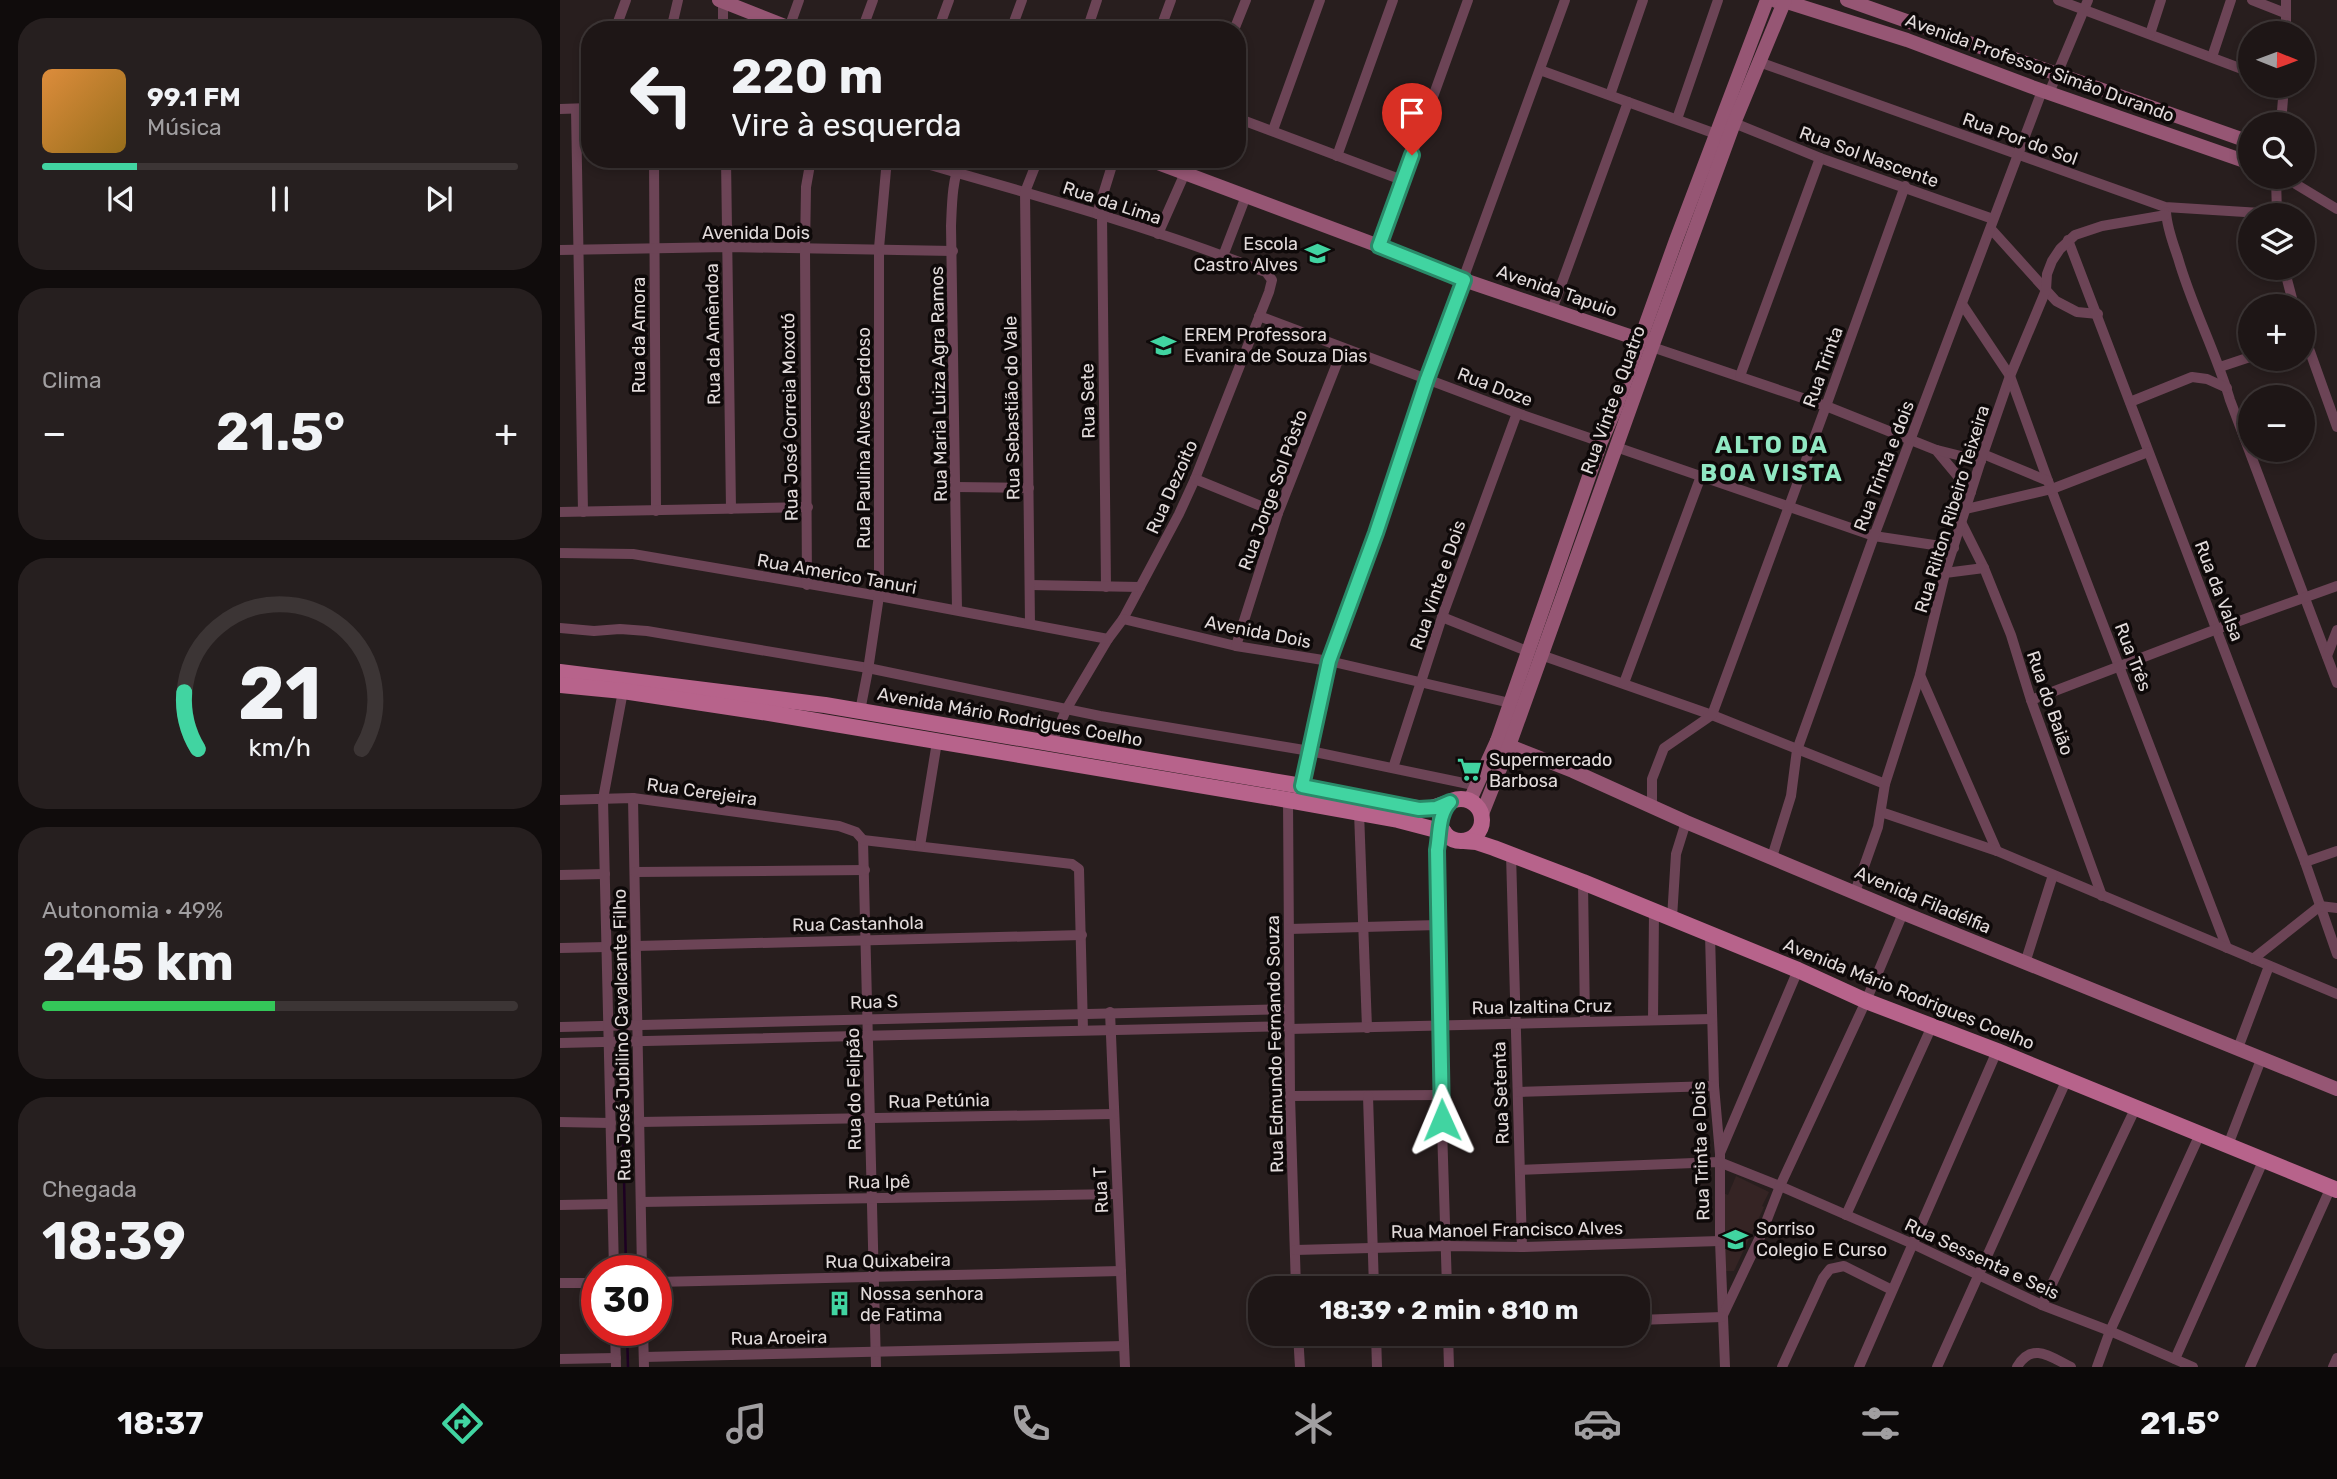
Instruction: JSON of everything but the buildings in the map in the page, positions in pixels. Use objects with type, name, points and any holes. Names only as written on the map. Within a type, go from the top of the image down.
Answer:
[{"type":"main road","name":"Avenida Mário Rodrigues Coelho","points":[[560,672],[860,711],[1302,786],[1419,809],[1436,808],[1450,802]]},
{"type":"main road","name":"Avenida Mário Rodrigues Coelho","points":[[560,685],[623,691],[937,742],[1288,800],[1442,830]]},
{"type":"main road","points":[[1474,793],[1482,814],[1481,828],[1471,839],[1452,839],[1442,830],[1443,810],[1450,802],[1474,793]]},
{"type":"main road","name":"Avenida Mário Rodrigues Coelho","points":[[1464,841],[1476,842],[1511,854],[1583,882],[1798,970],[1866,1001],[2067,1079],[2334,1189]]},
{"type":"street","points":[[618,21],[626,0]]},
{"type":"street","points":[[673,21],[678,0]]},
{"type":"street","points":[[794,21],[799,0]]},
{"type":"street","points":[[865,21],[873,0]]},
{"type":"street","points":[[941,21],[949,0]]},
{"type":"street","points":[[1015,21],[1022,0]]},
{"type":"street","points":[[1090,21],[1097,0]]},
{"type":"street","points":[[1163,21],[1171,0]]},
{"type":"street","points":[[1238,21],[1246,0]]},
{"type":"street","points":[[1273,130],[1320,0]]},
{"type":"street","points":[[1337,156],[1393,0]]},
{"type":"street","points":[[1379,246],[1468,0]]},
{"type":"street","points":[[1302,786],[1329,661],[1376,533],[1427,379],[1566,0]]},
{"type":"street","points":[[1610,95],[1643,0]]},
{"type":"street","points":[[1677,119],[1718,0]]},
{"type":"street","name":"Rua Vinte e Quatro","points":[[1653,325],[1716,134],[1767,0]]},
{"type":"street","name":"Avenida Professor Simão Durando","points":[[1775,0],[1784,0],[1907,40],[2045,92],[2238,159]]},
{"type":"street","name":"Rua Vinte e Quatro","points":[[1482,814],[1601,442],[1646,343],[1784,0]]},
{"type":"street","points":[[2058,0],[2086,5],[2150,34],[2238,67]]},
{"type":"street","points":[[2150,34],[2161,0]]},
{"type":"street","points":[[2212,57],[2231,0]]},
{"type":"street","points":[[2252,0],[2285,13]]},
{"type":"street","points":[[2285,21],[2286,0]]},
{"type":"street","points":[[722,21],[721,1],[772,21]]},
{"type":"street","points":[[1836,17],[1851,18],[1857,13],[1856,1]]},
{"type":"street","name":"Avenida Professor Simão Durando","points":[[1856,1],[2238,138]]},
{"type":"street","name":"Rua Trinta e dois","points":[[1772,857],[1791,796],[1797,750],[1874,536],[2016,156],[2045,92],[2057,75],[2086,5]]},
{"type":"street","points":[[1750,41],[1765,47]]},
{"type":"street","name":"Rua Por do Sol","points":[[1759,62],[2166,211],[2238,213]]},
{"type":"street","points":[[1540,70],[1716,134]]},
{"type":"street","points":[[1552,310],[1628,102]]},
{"type":"street","points":[[560,109],[581,109]]},
{"type":"street","points":[[576,109],[583,512]]},
{"type":"street","points":[[1246,121],[1402,180]]},
{"type":"street","name":"Rua Sol Nascente","points":[[1734,123],[1820,158],[1905,186],[1992,224]]},
{"type":"street","points":[[1740,376],[1820,158]]},
{"type":"street","name":"Rua da Amora","points":[[654,168],[656,511]]},
{"type":"street","name":"Rua da Amêndoa","points":[[726,168],[731,509]]},
{"type":"street","name":"Rua José Correia Moxotó","points":[[807,584],[804,249],[806,187],[809,168]]},
{"type":"street","name":"Rua Paulina Alves Cardoso","points":[[860,711],[879,596],[879,248],[886,168]]},
{"type":"street","name":"Rua da Lima","points":[[939,168],[1026,192],[1223,256]]},
{"type":"street","name":"Rua Maria Luiza Agra Ramos","points":[[957,168],[952,191],[957,610]]},
{"type":"street","points":[[1026,192],[1035,168]]},
{"type":"street","name":"Rua Sete","points":[[1106,587],[1099,215],[1112,168]]},
{"type":"street","name":"Avenida Tapuio","points":[[1172,168],[1464,280],[1826,406],[1936,450],[1982,457],[2050,485]]},
{"type":"street","points":[[1158,234],[1185,173]]},
{"type":"street","name":"Rua Trinta","points":[[1712,715],[1905,186]]},
{"type":"street","points":[[2304,189],[2337,209]]},
{"type":"street","name":"Rua Sebastião do Vale","points":[[1026,192],[1030,624]]},
{"type":"street","points":[[1223,256],[1246,197]]},
{"type":"street","points":[[2068,240],[2093,228],[2166,211],[2183,276],[2220,367],[2337,682]]},
{"type":"street","points":[[1992,224],[2046,290],[2062,305],[2084,313],[2098,314]]},
{"type":"street","name":"Rua Rilton Ribeiro Teixeira","points":[[1855,892],[1881,812],[1885,784],[1920,675],[1945,573],[1982,457],[2010,376],[2046,290],[2047,274],[2052,261],[2068,240]]},
{"type":"street","name":"Rua da Valsa","points":[[2068,240],[2305,862],[2337,954]]},
{"type":"street","name":"Avenida Dois","points":[[560,250],[728,247],[953,251]]},
{"type":"street","name":"Rua Dezoito","points":[[1051,744],[1067,708],[1123,619],[1195,479],[1272,285],[1271,277],[1266,272],[1223,256]]},
{"type":"street","name":"Rua Três","points":[[1962,304],[2010,376],[2227,948]]},
{"type":"street","name":"Rua Doze","points":[[1259,316],[1601,442]]},
{"type":"street","name":"Rua Vinte e Quatro","points":[[1474,793],[1503,744],[1510,704],[1534,653],[1616,447],[1646,343]]},
{"type":"street","name":"Rua Jorge Sol Pôsto","points":[[1236,646],[1278,513],[1343,348]]},
{"type":"street","points":[[2220,367],[2238,361]]},
{"type":"street","points":[[2315,366],[2337,427]]},
{"type":"street","points":[[2130,402],[2192,377],[2200,376],[2227,388]]},
{"type":"street","name":"Rua Vinte e Dois","points":[[1393,768],[1442,617],[1517,413]]},
{"type":"street","points":[[1616,447],[1874,536],[1954,548]]},
{"type":"street","points":[[1936,450],[1971,492]]},
{"type":"street","points":[[1966,509],[2050,485],[2148,452]]},
{"type":"street","points":[[1624,683],[1701,476]]},
{"type":"street","points":[[1195,479],[1278,513]]},
{"type":"street","points":[[956,487],[1029,488]]},
{"type":"street","points":[[560,512],[808,506]]},
{"type":"street","name":"Rua do Baião","points":[[1962,524],[1984,568],[2011,635],[2031,700],[2102,896]]},
{"type":"street","name":"Rua Americo Tanuri","points":[[560,553],[633,554],[1108,639]]},
{"type":"street","points":[[1945,573],[1984,568]]},
{"type":"street","points":[[1030,585],[1140,587]]},
{"type":"street","points":[[2031,700],[2337,586]]},
{"type":"street","points":[[1442,617],[1534,653],[1712,715],[1885,784]]},
{"type":"street","name":"Avenida Dois","points":[[1123,619],[1236,646],[1329,661],[1510,704]]},
{"type":"street","points":[[560,628],[647,631],[868,668],[1100,716],[1310,751],[1393,768],[1474,793]]},
{"type":"street","points":[[2327,657],[2337,630]]},
{"type":"street","points":[[1920,675],[1997,851]]},
{"type":"street","name":"Rua José Jubilino Cavalcante Filho","points":[[614,1255],[603,799],[623,691]]},
{"type":"street","points":[[1652,805],[1653,779],[1664,748],[1712,715]]},
{"type":"street","points":[[920,846],[937,742]]},
{"type":"street","name":"Avenida Filadélfia","points":[[1503,744],[1903,913],[2337,1089]]},
{"type":"street","name":"Rua José Jubilino Cavalcante Filho","points":[[634,799],[642,1255]]},
{"type":"street","name":"Rua Cerejeira","points":[[560,800],[634,799],[839,826],[856,832],[863,841]]},
{"type":"street","name":"Rua Edmundo Fernando Souza","points":[[1288,800],[1290,1096],[1296,1276]]},
{"type":"street","points":[[1881,812],[1997,851],[2337,994]]},
{"type":"street","points":[[1359,813],[1367,1028]]},
{"type":"street","points":[[1672,918],[1676,854],[1686,822]]},
{"type":"street","points":[[1442,830],[1437,850],[1447,1276]]},
{"type":"street","points":[[863,841],[1072,864],[1079,869],[1083,1030]]},
{"type":"street","name":"Rua do Felipão","points":[[863,841],[876,1367]]},
{"type":"street","points":[[2305,862],[2337,851]]},
{"type":"street","name":"Rua Setenta","points":[[1511,854],[1522,1247]]},
{"type":"street","points":[[635,872],[865,870]]},
{"type":"street","points":[[560,875],[605,874]]},
{"type":"street","points":[[2025,963],[2053,875]]},
{"type":"street","points":[[1583,882],[1585,1022]]},
{"type":"street","points":[[2253,959],[2320,906],[2337,908]]},
{"type":"street","points":[[1653,1020],[1654,911]]},
{"type":"street","points":[[1650,1320],[1722,1317],[1866,1001],[1903,913]]},
{"type":"street","points":[[1289,929],[1438,925]]},
{"type":"street","name":"Rua Trinta e Dois","points":[[1710,934],[1714,1086],[1720,1158],[1725,1367]]},
{"type":"street","name":"Rua Castanhola","points":[[636,946],[1082,935]]},
{"type":"street","points":[[560,948],[607,947]]},
{"type":"street","points":[[2238,1048],[2269,965]]},
{"type":"street","points":[[1520,1170],[1720,1158],[1798,970]]},
{"type":"street","name":"Rua S","points":[[560,1027],[1289,1009]]},
{"type":"street","name":"Rua T","points":[[1110,1012],[1125,1367]]},
{"type":"street","name":"Rua Izaltina Cruz","points":[[1110,1030],[1367,1028],[1712,1019]]},
{"type":"street","points":[[1846,1215],[1932,1026]]},
{"type":"street","name":"Rua S","points":[[560,1043],[1110,1030]]},
{"type":"street","points":[[1858,1367],[1997,1051]]},
{"type":"street","points":[[2228,1145],[2262,1057]]},
{"type":"street","points":[[1937,1367],[2067,1079]]},
{"type":"street","points":[[1518,1092],[1714,1086]]},
{"type":"street","points":[[1290,1096],[1441,1095]]},
{"type":"street","points":[[1368,1096],[1373,1276]]},
{"type":"street","points":[[2042,1305],[2136,1107]]},
{"type":"street","name":"Rua Petúnia","points":[[639,1122],[1114,1114]]},
{"type":"street","points":[[560,1122],[611,1123]]},
{"type":"street","points":[[2097,1367],[2110,1331],[2200,1133]]},
{"type":"street","name":"Rua Sessenta e Seis","points":[[1720,1158],[2042,1305],[2193,1367]]},
{"type":"street","points":[[2175,1359],[2264,1159]]},
{"type":"street","points":[[2250,1367],[2334,1189]]},
{"type":"street","name":"Rua Ipê","points":[[641,1202],[1117,1194]]},
{"type":"street","points":[[560,1205],[612,1204]]},
{"type":"street","name":"Rua Manoel Francisco Alves","points":[[1295,1250],[1720,1241]]},
{"type":"street","points":[[1782,1367],[1823,1278],[1830,1269],[1844,1266],[1892,1290]]},
{"type":"street","name":"Rua Quixabeira","points":[[672,1282],[1121,1271]]},
{"type":"street","points":[[560,1283],[581,1283]]},
{"type":"street","name":"Rua Aroeira","points":[[644,1362],[876,1352],[1124,1346]]},
{"type":"street","points":[[1299,1346],[1300,1367]]},
{"type":"street","points":[[1376,1346],[1377,1367]]},
{"type":"street","points":[[1448,1346],[1449,1367]]},
{"type":"street","points":[[2017,1367],[2026,1355],[2034,1352],[2071,1367]]},
{"type":"street","points":[[2333,1367],[2337,1358]]},
{"type":"street","points":[[560,1359],[616,1363]]},
{"type":"shaded area","name":"Sorriso Colegio E Curso","points":[[1736,1176],[1769,1192],[1734,1271],[1723,1271],[1723,1193],[1728,1195]]},
{"type":"waterway","points":[[620,899],[621,939]]},
{"type":"waterway","points":[[620,1012],[621,955]]},
{"type":"waterway","points":[[621,1046],[626,1255]]},
{"type":"waterway","points":[[627,1346],[628,1367]]},
{"type":"place","name":"Escola Castro Alves","points":[[1318,254]]},
{"type":"place","name":"EREM Professora Evanira de Souza Dias","points":[[1164,345]]},
{"type":"place","name":"Supermercado Barbosa","points":[[1469,770]]},
{"type":"place","name":"Sorriso Colegio E Curso","points":[[1736,1239]]},
{"type":"place","name":"Nossa senhora de Fatima","points":[[840,1304]]},
{"type":"district","name":"ALTO DA BOA VISTA","points":[[1772,459]]},
{"type":"route","points":[[1412,155],[1379,246],[1464,280],[1329,661],[1302,786],[1419,809],[1436,808],[1450,802],[1441,816],[1442,826],[1437,850],[1442,1120]]}]
